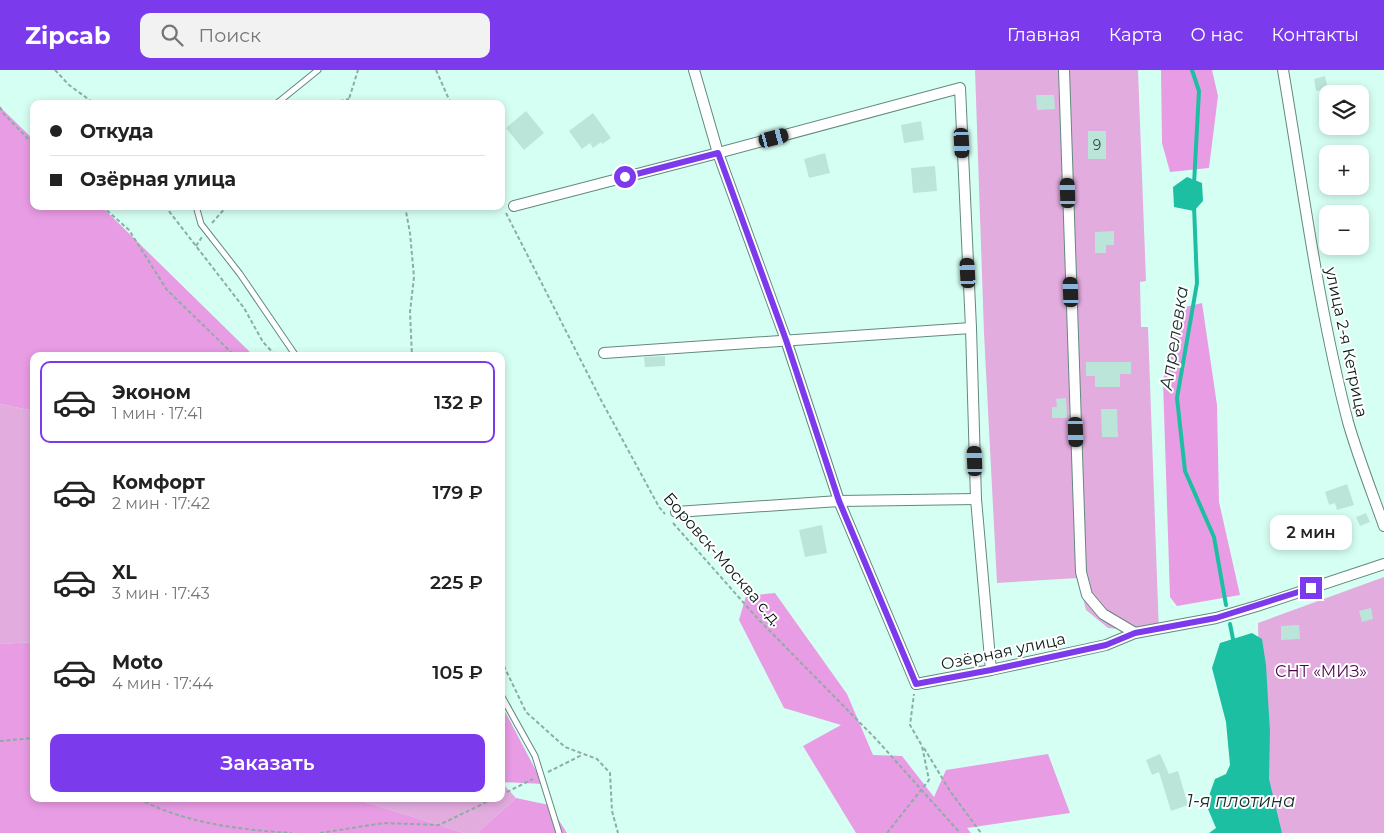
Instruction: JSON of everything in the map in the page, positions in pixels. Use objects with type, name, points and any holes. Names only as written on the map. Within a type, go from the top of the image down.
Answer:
[{"type":"street","points":[[694,70],[718,153],[786,340],[839,501],[916,684]]},
{"type":"street","points":[[1064,70],[1081,572],[1087,595],[1103,614],[1135,633]]},
{"type":"street","name":"улица 2-я Кетрица","points":[[1283,70],[1305,197],[1317,284],[1348,423],[1384,526]]},
{"type":"street","points":[[514,206],[960,88],[971,328],[976,499],[991,670]]},
{"type":"street","points":[[604,353],[971,328]]},
{"type":"street","points":[[676,512],[839,501],[976,499]]},
{"type":"street","name":"Озёрная улица","points":[[916,684],[1106,645],[1135,633],[1216,618],[1384,564]]},
{"type":"lane","points":[[281,100],[318,70]]},
{"type":"lane","points":[[197,210],[201,224],[240,274],[293,352]]},
{"type":"lane","points":[[505,702],[535,756],[559,833]]},
{"type":"path","points":[[55,70],[69,85],[90,100]]},
{"type":"path","points":[[345,100],[349,99],[358,70]]},
{"type":"path","points":[[436,70],[449,100]]},
{"type":"path","points":[[0,107],[3,113],[30,141]]},
{"type":"path","points":[[106,210],[129,230],[167,290],[231,352]]},
{"type":"path","points":[[168,210],[244,308],[262,342],[272,352]]},
{"type":"path","points":[[406,210],[414,277],[410,312],[412,352]]},
{"type":"path","name":"Боровск-Москва с.д.","points":[[506,213],[601,400],[659,507],[666,515]]},
{"type":"path","name":"Боровск-Москва с.д.","points":[[672,522],[758,619],[876,739],[960,833]]},
{"type":"path","points":[[505,668],[526,712],[565,747],[597,759],[610,773],[612,811],[618,833]]},
{"type":"path","points":[[916,684],[910,725],[950,791],[981,833]]},
{"type":"path","points":[[0,741],[30,738]]},
{"type":"path","points":[[887,833],[929,780],[922,746]]},
{"type":"path","points":[[144,802],[198,820],[248,831],[292,833]]},
{"type":"path","points":[[320,833],[384,823],[439,825],[487,802]]},
{"type":"green space","points":[[975,70],[1138,70],[1146,281],[1140,282],[1141,327],[1148,327],[1159,633],[1108,628],[1086,610],[1078,578],[997,583],[984,333]]},
{"type":"green space","points":[[0,404],[30,410],[30,642],[0,644]]},
{"type":"green space","name":"СНТ «МИЗ»","points":[[1384,577],[1384,833],[1271,833],[1262,787],[1258,623]]},
{"type":"green space","points":[[505,786],[516,798],[477,833],[464,833],[366,802],[505,802]]},
{"type":"shaded area","points":[[1161,70],[1212,70],[1218,96],[1209,168],[1170,172],[1162,143]]},
{"type":"shaded area","points":[[0,107],[30,136],[30,210],[105,210],[250,352],[30,352],[30,410],[0,404]]},
{"type":"shaded area","points":[[1202,303],[1217,405],[1219,502],[1240,595],[1177,606],[1170,597],[1163,381],[1177,309]]},
{"type":"shaded area","points":[[775,593],[847,694],[873,755],[902,756],[934,797],[946,770],[1048,754],[1070,813],[967,828],[971,833],[856,833],[803,746],[841,725],[784,708],[739,620],[746,596]]},
{"type":"shaded area","points":[[30,642],[30,802],[366,802],[464,833],[0,833],[0,644]]},
{"type":"shaded area","points":[[505,712],[543,784],[505,782]]},
{"type":"shaded area","points":[[516,798],[549,805],[567,833],[477,833]]},
{"type":"water","points":[[1187,177],[1202,183],[1203,201],[1194,211],[1174,207],[1173,187]]},
{"type":"water","name":"1-я плотина","points":[[1252,633],[1262,639],[1266,665],[1270,732],[1269,779],[1282,833],[1209,833],[1216,828],[1208,809],[1210,793],[1215,779],[1226,774],[1230,765],[1226,722],[1212,668],[1220,643]]},
{"type":"building","points":[[1325,76],[1327,85],[1319,85],[1319,90],[1316,91],[1314,79]]},
{"type":"building","points":[[1036,95],[1054,95],[1055,109],[1037,110]]},
{"type":"building","points":[[526,111],[544,133],[524,150],[506,128]]},
{"type":"building","points":[[593,113],[611,138],[593,148],[590,143],[582,149],[569,131]]},
{"type":"building","points":[[921,121],[924,140],[904,143],[901,125]]},
{"type":"building","points":[[1088,131],[1106,131],[1106,159],[1088,159]]},
{"type":"building","points":[[825,153],[830,173],[809,178],[804,159]]},
{"type":"building","points":[[935,166],[937,191],[913,193],[911,168]]},
{"type":"building","points":[[1114,231],[1114,245],[1106,245],[1106,253],[1095,253],[1095,232]]},
{"type":"building","points":[[665,356],[665,366],[645,367],[644,357]]},
{"type":"building","points":[[1086,362],[1131,362],[1131,374],[1120,374],[1120,387],[1095,387],[1095,376],[1086,376]]},
{"type":"building","points":[[1066,398],[1067,418],[1052,418],[1052,407],[1057,407],[1056,399]]},
{"type":"building","points":[[1101,409],[1117,409],[1118,437],[1102,437]]},
{"type":"building","points":[[1347,484],[1354,505],[1337,510],[1335,503],[1329,505],[1325,492]]},
{"type":"building","points":[[1366,513],[1370,522],[1360,526],[1356,517]]},
{"type":"building","points":[[822,525],[827,553],[805,557],[799,530]]},
{"type":"building","points":[[1371,608],[1373,619],[1362,622],[1359,611]]},
{"type":"building","points":[[1299,625],[1300,639],[1281,640],[1281,626]]},
{"type":"building","points":[[1160,754],[1169,774],[1178,771],[1188,805],[1171,811],[1159,772],[1152,775],[1146,760]]},
{"type":"waterway","name":"Апрелевка","points":[[1192,70],[1199,91],[1194,184]]},
{"type":"waterway","name":"Апрелевка","points":[[1194,206],[1197,283],[1177,398],[1185,471],[1214,537],[1226,605]]},
{"type":"waterway","points":[[1230,624],[1233,639]]},
{"type":"route","points":[[625,177],[718,153],[786,340],[839,501],[916,684],[1106,645],[1135,633],[1216,618],[1311,588]]}]
